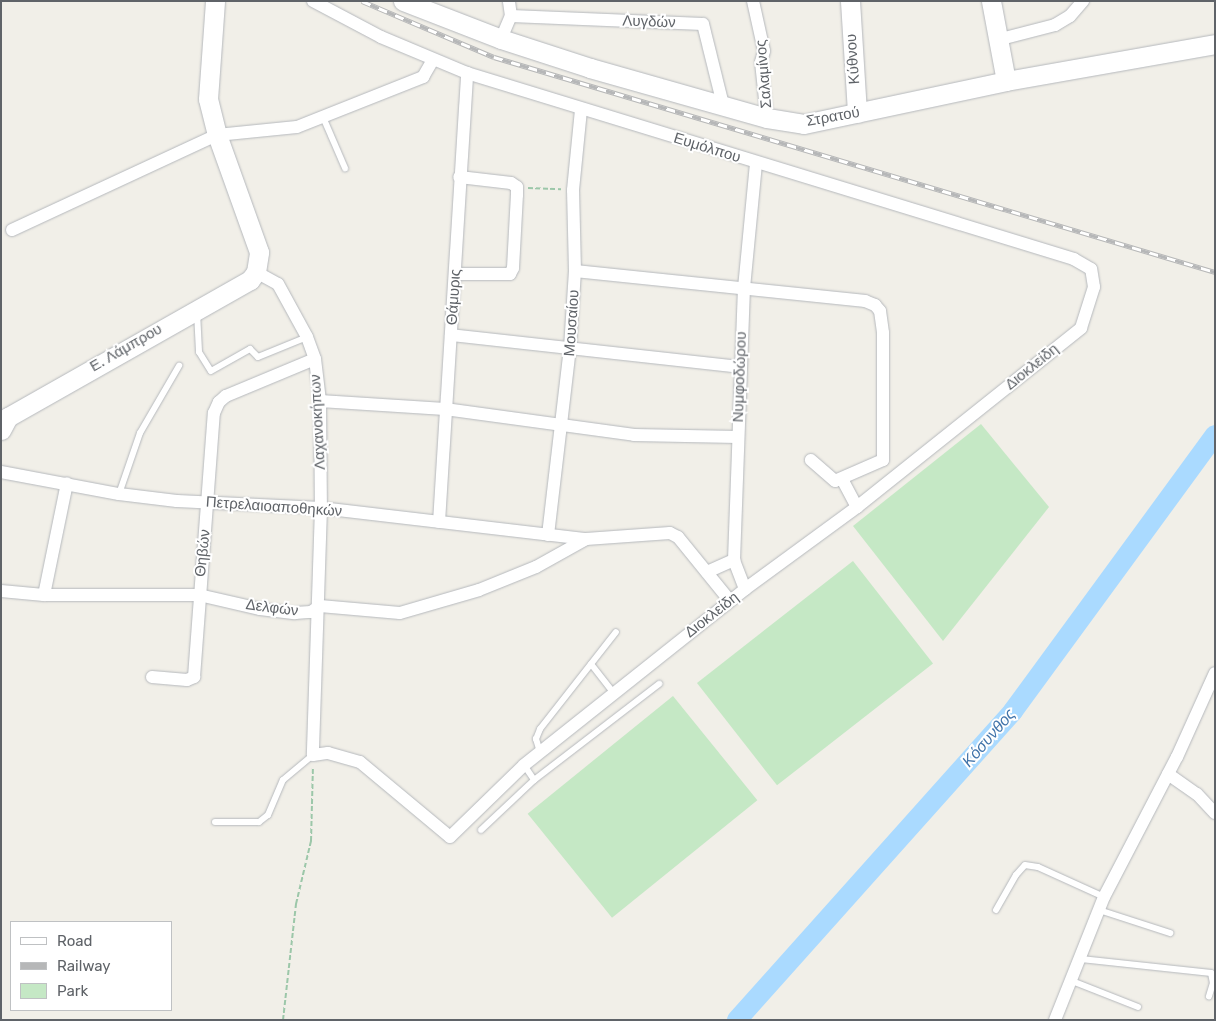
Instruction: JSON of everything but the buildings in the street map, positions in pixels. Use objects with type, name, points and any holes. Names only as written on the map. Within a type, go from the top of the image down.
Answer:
[{"type":"main road","points":[[215,1],[208,99],[217,135],[260,252],[256,272]]},
{"type":"main road","name":"Στρατού","points":[[403,1],[501,39],[767,118],[810,124],[1006,81],[1215,44]]},
{"type":"main road","points":[[991,1],[1006,81]]},
{"type":"main road","name":"Κύθνου","points":[[855,2],[857,113]]},
{"type":"main road","name":"Ε. Λάμπρου","points":[[3,421],[197,308],[250,280],[256,272]]},
{"type":"street","name":"Ευμόλπου","points":[[313,1],[381,37],[466,73],[756,164],[1074,259],[1091,269],[1094,287]]},
{"type":"street","points":[[501,39],[511,16],[509,1]]},
{"type":"street","name":"Σαλαμίνος","points":[[753,1],[764,51],[761,62],[767,118]]},
{"type":"street","points":[[997,40],[1055,25],[1070,16],[1083,1]]},
{"type":"street","name":"Λυγδών","points":[[511,16],[703,24],[723,105]]},
{"type":"street","points":[[12,230],[217,135],[280,130],[323,116],[422,77],[433,60]]},
{"type":"street","name":"Θάμυρις","points":[[439,522],[445,409],[456,274],[459,177],[466,73]]},
{"type":"street","name":"Μουσαίου","points":[[548,535],[563,425],[570,348],[575,271],[573,190],[581,110]]},
{"type":"street","name":"Νυμφοδώρου","points":[[745,590],[734,560],[744,288],[756,164]]},
{"type":"street","points":[[456,274],[510,274],[513,268],[517,187],[511,183],[459,177]]},
{"type":"street","points":[[575,271],[865,301],[880,311],[883,333],[882,460],[842,479],[831,480],[811,460]]},
{"type":"street","name":"Λαχανοκήπων","points":[[256,272],[278,284],[307,338],[315,359],[320,400],[322,508],[320,606],[313,755]]},
{"type":"street","name":"Διοκλείδη","points":[[313,755],[328,753],[360,762],[450,837],[524,764],[730,601],[857,507],[1081,328],[1094,287]]},
{"type":"street","points":[[451,335],[740,367]]},
{"type":"street","name":"Θηβών","points":[[152,677],[187,680],[194,677],[214,413],[219,402],[315,359]]},
{"type":"street","points":[[320,400],[445,409],[634,435],[738,438]]},
{"type":"street","name":"Πετρελαιοαποθηκών","points":[[1,472],[119,494],[208,502],[322,508],[586,539],[670,533],[678,537],[707,572]]},
{"type":"street","points":[[842,479],[857,507]]},
{"type":"street","points":[[44,595],[67,483]]},
{"type":"street","name":"Δελφών","points":[[1,590],[44,595],[199,595],[260,609],[295,613],[310,612],[320,606],[400,613],[479,590],[536,567],[586,539]]},
{"type":"street","points":[[730,601],[707,572],[734,560]]},
{"type":"street","points":[[1055,1020],[1081,959],[1104,897],[1168,774],[1215,673]]},
{"type":"street","points":[[1168,774],[1197,794],[1215,813]]},
{"type":"lane","points":[[323,116],[345,168]]},
{"type":"lane","points":[[197,308],[198,352],[211,371],[250,349],[258,357],[307,338]]},
{"type":"lane","points":[[119,494],[140,433],[179,366]]},
{"type":"lane","points":[[540,752],[536,739],[540,728],[616,632]]},
{"type":"lane","points":[[591,664],[614,693]]},
{"type":"lane","points":[[481,830],[534,780],[659,684]]},
{"type":"lane","points":[[215,822],[259,822],[268,815],[283,780],[313,755]]},
{"type":"lane","points":[[524,764],[534,780]]},
{"type":"lane","points":[[996,910],[1016,874],[1025,865],[1038,867],[1104,897]]},
{"type":"lane","points":[[1099,910],[1170,933]]},
{"type":"lane","points":[[1081,959],[1211,973],[1213,983],[1208,996]]},
{"type":"lane","points":[[1072,981],[1138,1007]]},
{"type":"path","points":[[517,187],[573,190]]},
{"type":"path","points":[[283,1020],[296,904],[311,841],[313,755]]},
{"type":"green space","points":[[981,424],[1049,507],[943,641],[853,526]]},
{"type":"green space","points":[[853,561],[933,663],[777,785],[697,683]]},
{"type":"green space","points":[[673,696],[757,800],[612,918],[528,814]]},
{"type":"waterway","name":"Κόσυνθος","points":[[737,1020],[1013,711],[1215,435]]},
{"type":"railway","points":[[362,1],[494,57],[1215,272]]}]
